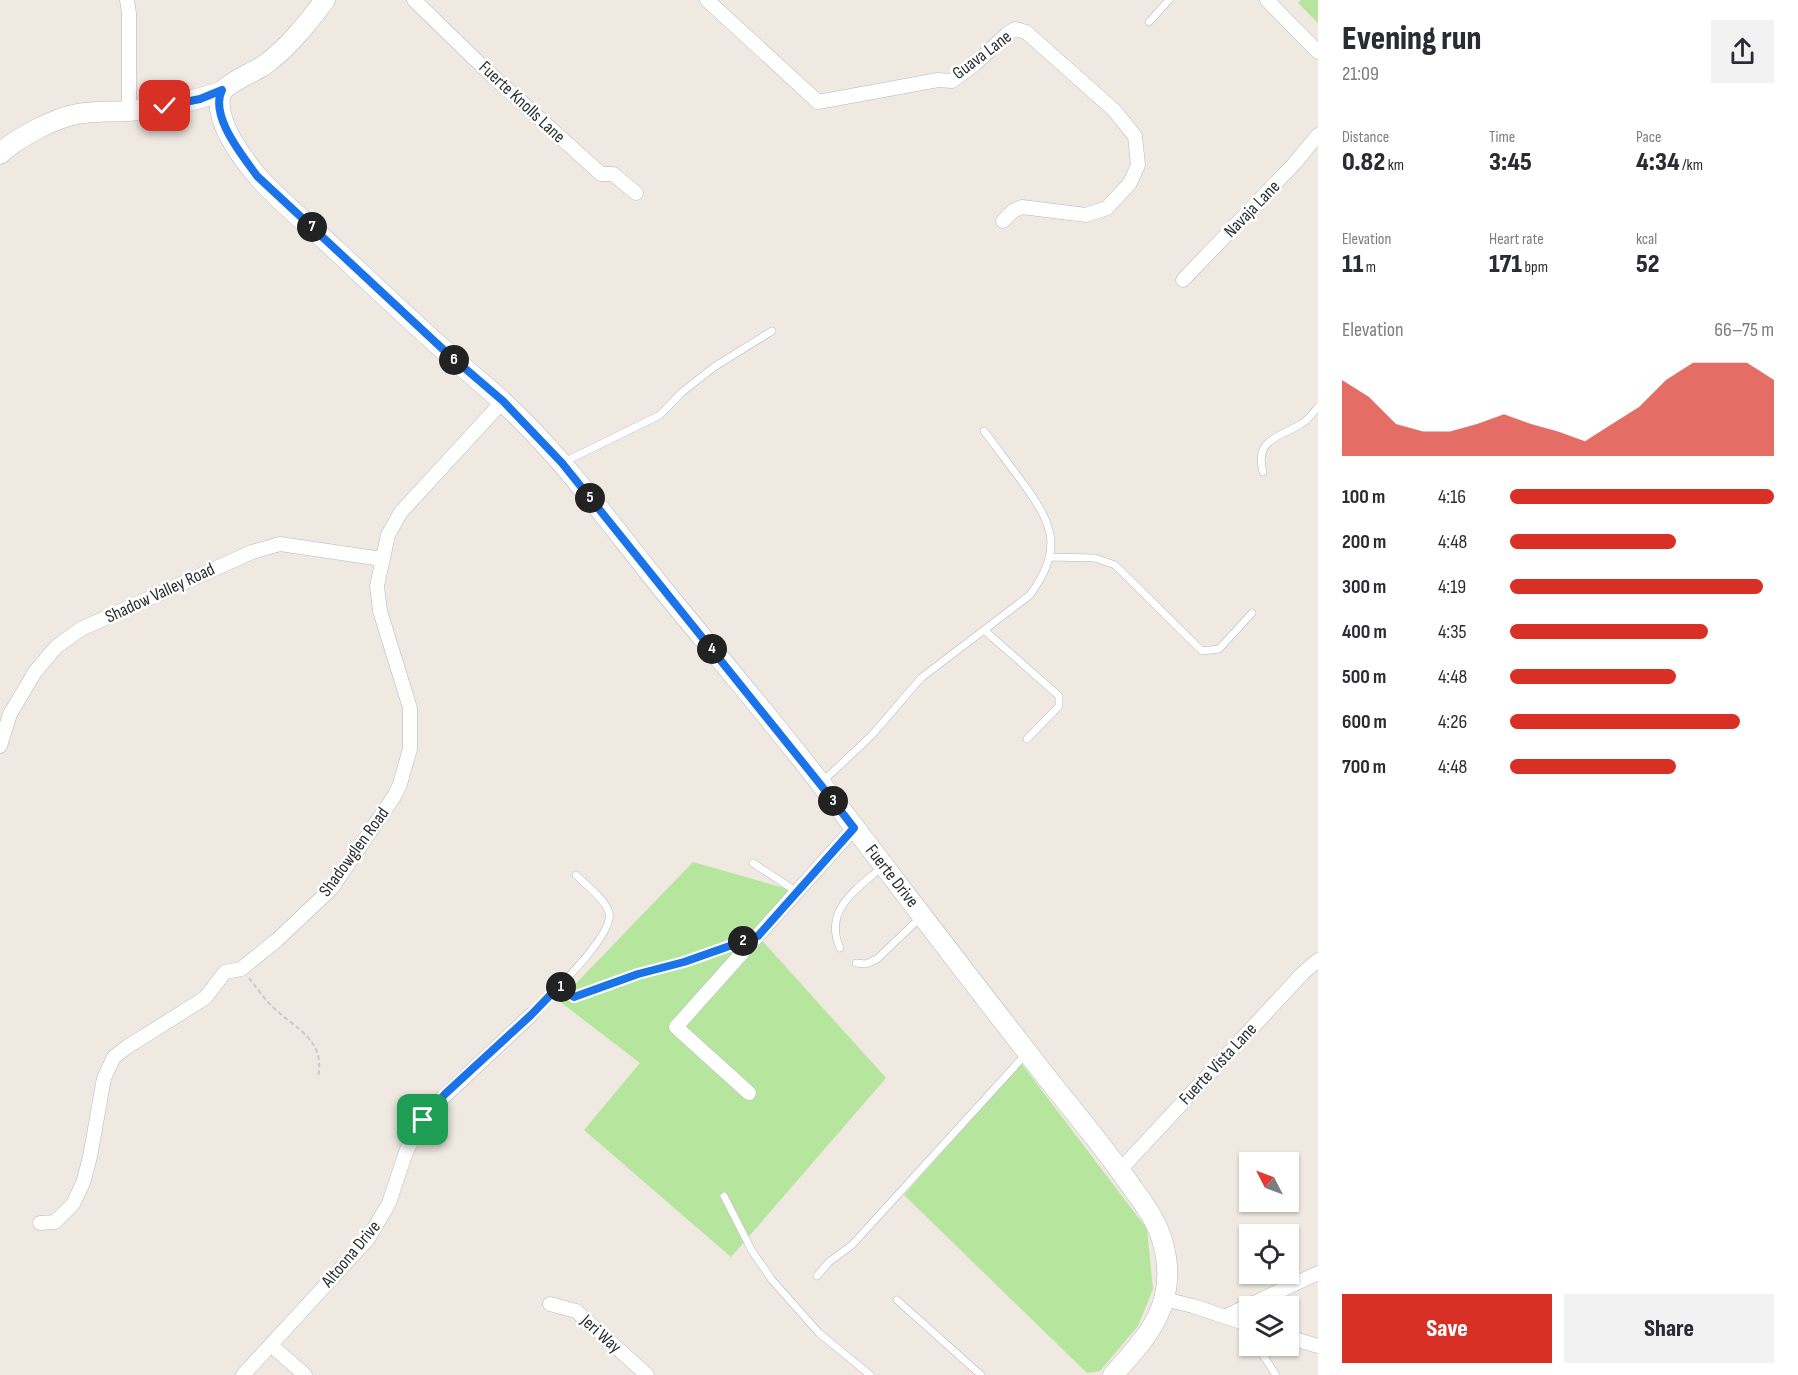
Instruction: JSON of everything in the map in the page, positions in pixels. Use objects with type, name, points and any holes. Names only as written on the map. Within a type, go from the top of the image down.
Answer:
[{"type":"street","points":[[127,0],[129,111]]},
{"type":"street","points":[[0,154],[51,123],[76,114],[129,111],[200,99],[222,90],[281,51],[325,0]]},
{"type":"street","name":"Fuerte Knolls Lane","points":[[414,0],[486,70],[601,174],[613,174],[636,193]]},
{"type":"street","name":"Guava Lane","points":[[707,0],[818,102],[938,80],[952,81],[975,64],[1007,34],[1015,29],[1026,32],[1114,110],[1135,136],[1138,165],[1130,183],[1107,208],[1086,215],[1022,207],[1013,211],[1003,221]]},
{"type":"street","points":[[1267,0],[1318,52]]},
{"type":"street","name":"Fuerte Drive","points":[[222,90],[219,103],[225,127],[257,176],[447,353],[503,401],[562,463],[884,865],[1027,1053],[1120,1170],[1152,1216],[1163,1242],[1167,1271],[1164,1299],[1146,1339],[1113,1375]]},
{"type":"street","name":"Navaja Lane","points":[[1183,280],[1294,164],[1318,135]]},
{"type":"street","name":"Shadowglen Road","points":[[40,1223],[55,1222],[73,1203],[83,1183],[104,1078],[114,1057],[126,1047],[205,998],[225,972],[242,969],[277,940],[331,889],[395,795],[411,749],[412,721],[380,610],[377,586],[388,535],[401,512],[503,401]]},
{"type":"street","name":"Shadow Valley Road","points":[[0,746],[10,714],[35,672],[56,647],[81,629],[252,552],[280,544],[382,559]]},
{"type":"street","points":[[749,1093],[676,1027],[854,828]]},
{"type":"street","name":"Fuerte Vista Lane","points":[[1120,1170],[1303,973],[1318,960]]},
{"type":"street","name":"Altoona Drive","points":[[243,1375],[368,1239],[389,1203],[406,1152],[418,1128],[433,1107],[531,1015]]},
{"type":"street","points":[[1226,1316],[1318,1273]]},
{"type":"street","points":[[1164,1299],[1193,1305],[1239,1321]]},
{"type":"street","name":"Jeri Way","points":[[550,1304],[576,1311],[646,1375]]},
{"type":"street","points":[[1299,1340],[1318,1346]]},
{"type":"street","points":[[272,1345],[305,1375]]},
{"type":"lane","points":[[1149,22],[1169,0]]},
{"type":"lane","points":[[562,463],[660,415],[681,393],[714,367],[772,331]]},
{"type":"lane","points":[[1263,472],[1260,462],[1272,437],[1301,424],[1318,407]]},
{"type":"lane","points":[[820,784],[871,736],[921,678],[1030,595],[1042,578],[1050,557],[1050,532],[1042,510],[984,431]]},
{"type":"lane","points":[[1050,557],[1095,558],[1115,565],[1202,651],[1219,649],[1252,614]]},
{"type":"lane","points":[[984,630],[1059,696],[1059,706],[1027,739]]},
{"type":"lane","points":[[753,862],[797,891]]},
{"type":"lane","points":[[840,948],[834,935],[834,918],[856,890],[884,865]]},
{"type":"lane","points":[[531,1015],[586,957],[608,928],[610,921],[607,906],[576,875]]},
{"type":"lane","points":[[856,963],[866,964],[877,959],[923,915]]},
{"type":"lane","points":[[559,986],[574,997],[758,936]]},
{"type":"lane","points":[[817,1276],[829,1262],[852,1245],[1027,1053]]},
{"type":"lane","points":[[724,1196],[752,1251],[772,1280],[819,1334],[870,1375]]},
{"type":"lane","points":[[897,1300],[981,1375]]},
{"type":"lane","points":[[1263,1356],[1273,1374]]},
{"type":"path","points":[[242,969],[272,1007],[313,1041],[321,1064],[318,1077]]},
{"type":"green space","points":[[1301,0],[1318,0],[1318,23],[1298,3]]},
{"type":"green space","points":[[693,862],[798,892],[758,936],[886,1078],[731,1257],[584,1130],[640,1063],[559,1001]]},
{"type":"green space","points":[[1021,1063],[1147,1229],[1153,1289],[1138,1326],[1100,1371],[1087,1373],[904,1195]]},
{"type":"route","points":[[165,106],[200,99],[222,90],[219,103],[225,127],[257,176],[447,353],[503,401],[562,463],[854,828],[758,936],[574,997],[559,986],[445,1094],[423,1120]]}]
